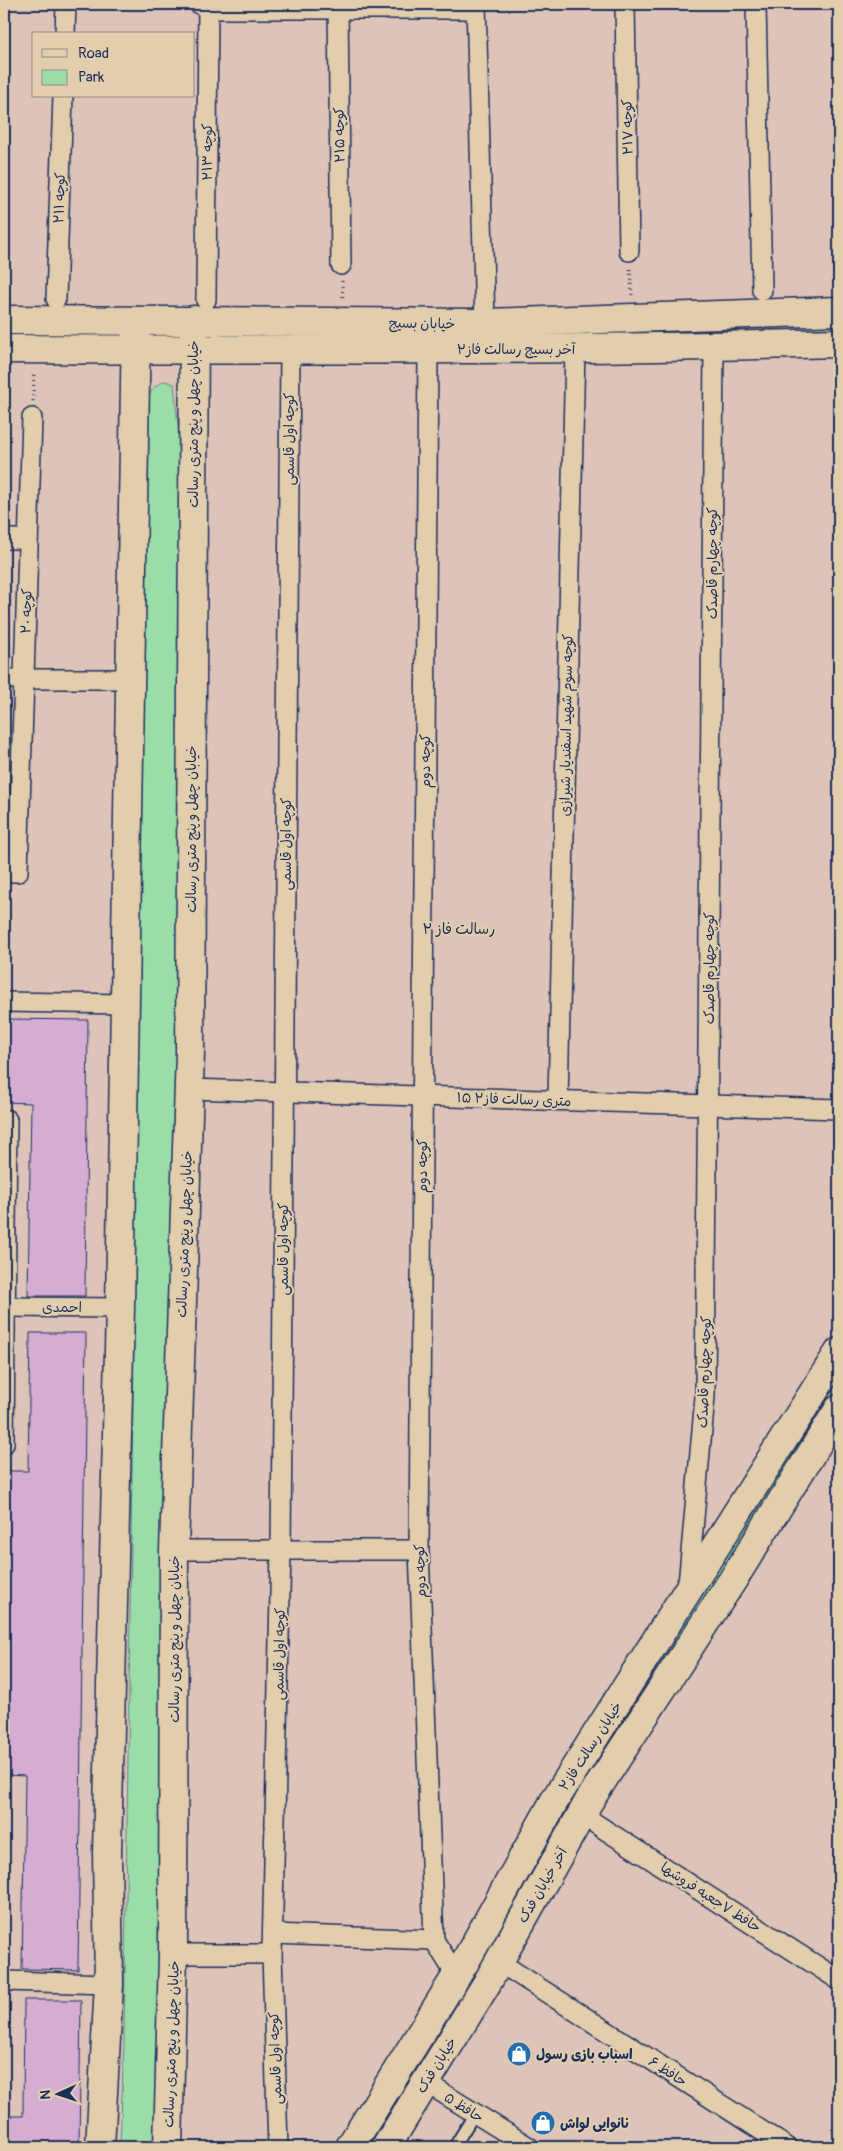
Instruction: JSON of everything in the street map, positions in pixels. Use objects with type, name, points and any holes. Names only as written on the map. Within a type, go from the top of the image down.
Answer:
[{"type":"main road","name":"خیابان بسیج","points":[[4,320],[136,321],[200,310],[345,322],[485,323],[839,311]]},
{"type":"main road","name":"خیابان چهل و پنج متری رسالت","points":[[168,2147],[173,1954],[174,1550],[189,1089],[194,350],[200,310]]},
{"type":"main road","points":[[100,2147],[109,1984],[107,1853],[120,1308],[136,321]]},
{"type":"main road","name":"آخر بسیج رسالت فاز۲","points":[[194,350],[575,349],[839,343]]},
{"type":"main road","points":[[4,349],[194,350]]},
{"type":"main road","name":"خیابان رسالت فاز۲","points":[[350,2147],[456,1975],[556,1798],[839,1352]]},
{"type":"main road","name":"خیابان رسالت فاز۲","points":[[582,1815],[589,1800],[734,1578],[839,1409]]},
{"type":"main road","points":[[556,1798],[582,1815]]},
{"type":"main road","name":"آخر خیابان فدک","points":[[493,1973],[582,1815]]},
{"type":"main road","name":"خیابان فدک","points":[[386,2147],[493,1973]]},
{"type":"street","points":[[65,32],[66,4]]},
{"type":"street","name":"کوچه ۲۱۷","points":[[625,4],[629,251]]},
{"type":"street","points":[[756,4],[762,290]]},
{"type":"street","points":[[205,6],[476,6],[485,323]]},
{"type":"street","name":"کوچه ۲۱۳","points":[[200,310],[205,6]]},
{"type":"street","name":"کوچه ۲۱۵","points":[[338,7],[341,265]]},
{"type":"street","name":"کوچه ۲۱۱","points":[[56,299],[62,98]]},
{"type":"street","name":"کوچه چهارم قاصدک","points":[[688,1588],[705,1397],[714,347]]},
{"type":"street","name":"کوچه سوم شهید اسفندیار شیرازی","points":[[558,1100],[575,349]]},
{"type":"street","name":"کوچه اول قاسمی","points":[[278,2147],[272,1954],[281,1550],[290,350]]},
{"type":"street","name":"کوچه دوم","points":[[428,350],[419,1550],[434,1940],[456,1975]]},
{"type":"street","name":"۲۰ کوچه","points":[[11,872],[24,680],[32,418]]},
{"type":"street","points":[[4,539],[28,539]]},
{"type":"street","points":[[4,679],[130,679]]},
{"type":"street","points":[[4,1002],[124,1004]]},
{"type":"street","name":"۱۵ متری رسالت فاز۲","points":[[189,1089],[839,1109]]},
{"type":"street","points":[[4,1120],[7,1120],[4,1444]]},
{"type":"street","name":"احمدی","points":[[5,1307],[120,1308]]},
{"type":"street","points":[[174,1550],[419,1550]]},
{"type":"street","name":"حافظ ۷جعبه فروشها","points":[[582,1815],[839,1980]]},
{"type":"street","points":[[273,1934],[434,1940]]},
{"type":"street","points":[[173,1954],[272,1954]]},
{"type":"street","name":"حافظ ۶","points":[[493,1973],[787,2147]]},
{"type":"street","points":[[4,1981],[109,1984]]},
{"type":"street","name":"حافظ ۵","points":[[425,2082],[528,2147]]},
{"type":"lane","points":[[454,2147],[475,2113]]},
{"type":"path","points":[[629,251],[633,319]]},
{"type":"path","points":[[341,265],[345,322]]},
{"type":"path","points":[[32,418],[34,349]]},
{"type":"green space","points":[[165,381],[174,384],[181,458],[176,1244],[155,2147],[120,2147],[124,2042],[147,408],[152,391]]},
{"type":"green space","points":[[839,1365],[839,1398],[583,1799],[572,1790]]},
{"type":"green space","points":[[549,1842],[553,1845],[535,1879],[370,2147],[362,2147],[545,1844]]},
{"type":"building","points":[[4,1019],[88,1020],[85,1296],[28,1296],[31,1103],[4,1102]]},
{"type":"building","points":[[30,1333],[86,1333],[78,1970],[22,1969],[25,1776],[4,1775],[4,1471],[28,1471]]},
{"type":"building","points":[[24,2000],[81,2000],[79,2147],[4,2147],[4,2116],[23,2116]]},
{"type":"place","name":"اسباب بازی رسول","points":[[519,2054]]},
{"type":"place","name":"نانوایی لواش","points":[[543,2123]]},
{"type":"district","name":"رسالت فاز ۲","points":[[459,929]]}]
